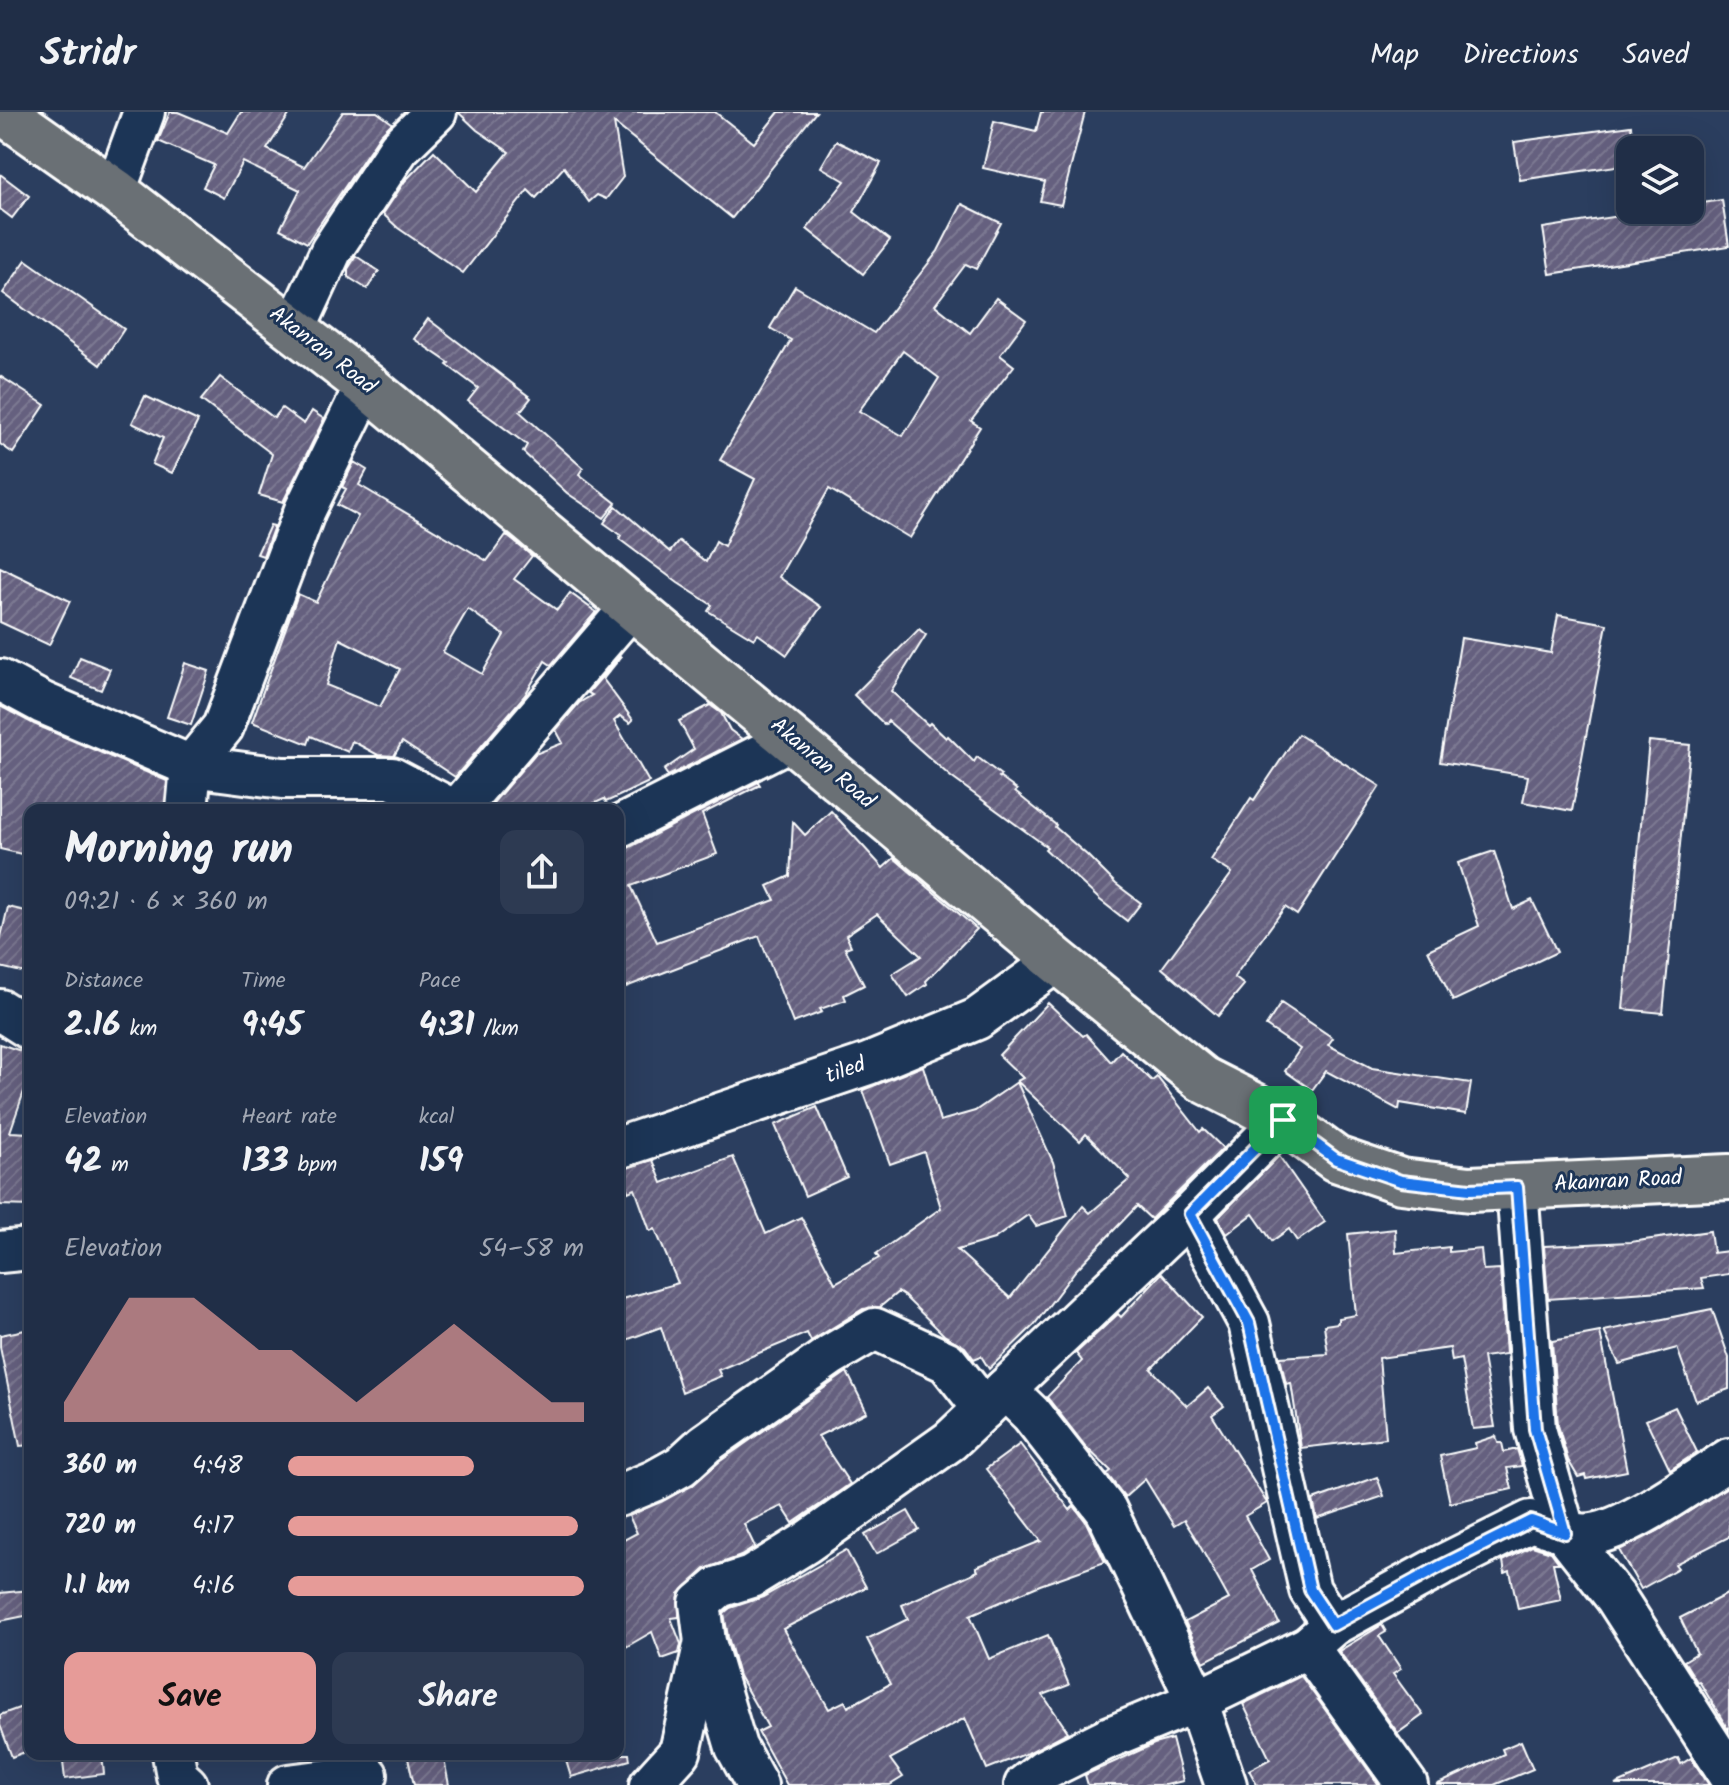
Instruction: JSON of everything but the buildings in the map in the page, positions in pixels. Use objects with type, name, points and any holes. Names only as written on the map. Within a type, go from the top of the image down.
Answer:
[{"type":"main road","name":"Akanran Road","points":[[3,112],[115,191],[366,385],[1202,1079],[1283,1120],[1336,1159],[1401,1181],[1470,1189],[1729,1177]]},
{"type":"street","points":[[115,191],[144,112]]},
{"type":"street","points":[[295,329],[331,251],[399,148],[436,112]]},
{"type":"street","points":[[188,804],[191,766],[223,727],[305,510],[366,385]]},
{"type":"street","points":[[460,804],[632,606]]},
{"type":"street","points":[[0,680],[43,703],[191,766],[283,778],[392,778],[443,804]]},
{"type":"street","points":[[624,824],[792,739]]},
{"type":"street","name":"tiled","points":[[624,1146],[868,1064],[977,1019],[1057,961]]},
{"type":"street","points":[[0,1010],[24,1026]]},
{"type":"street","points":[[757,1785],[736,1747],[705,1642],[700,1603],[719,1587],[751,1577],[806,1543],[950,1441],[1190,1214],[1283,1120]]},
{"type":"street","points":[[1517,1187],[1535,1429],[1565,1533],[1616,1598],[1729,1774]]},
{"type":"street","points":[[1190,1214],[1249,1323],[1320,1636],[1407,1785]]},
{"type":"street","points":[[0,1252],[24,1250]]},
{"type":"street","points":[[624,1494],[681,1466],[705,1444],[793,1381],[875,1329],[947,1362],[994,1399],[1031,1414],[1106,1510],[1197,1701],[1226,1785]]},
{"type":"street","points":[[1025,1785],[1044,1770],[1108,1738],[1197,1701],[1320,1636],[1441,1566],[1531,1521],[1565,1533],[1597,1533],[1628,1521],[1729,1459]]},
{"type":"street","points":[[650,1785],[680,1752],[705,1642]]},
{"type":"street","points":[[174,1760],[177,1776],[187,1785]]},
{"type":"street","points":[[288,1785],[366,1771]]},
{"type":"route","points":[[1283,1120],[1336,1159],[1401,1181],[1470,1189],[1517,1187],[1535,1429],[1565,1533],[1531,1521],[1333,1625],[1310,1590],[1249,1323],[1190,1214],[1283,1120]]}]
